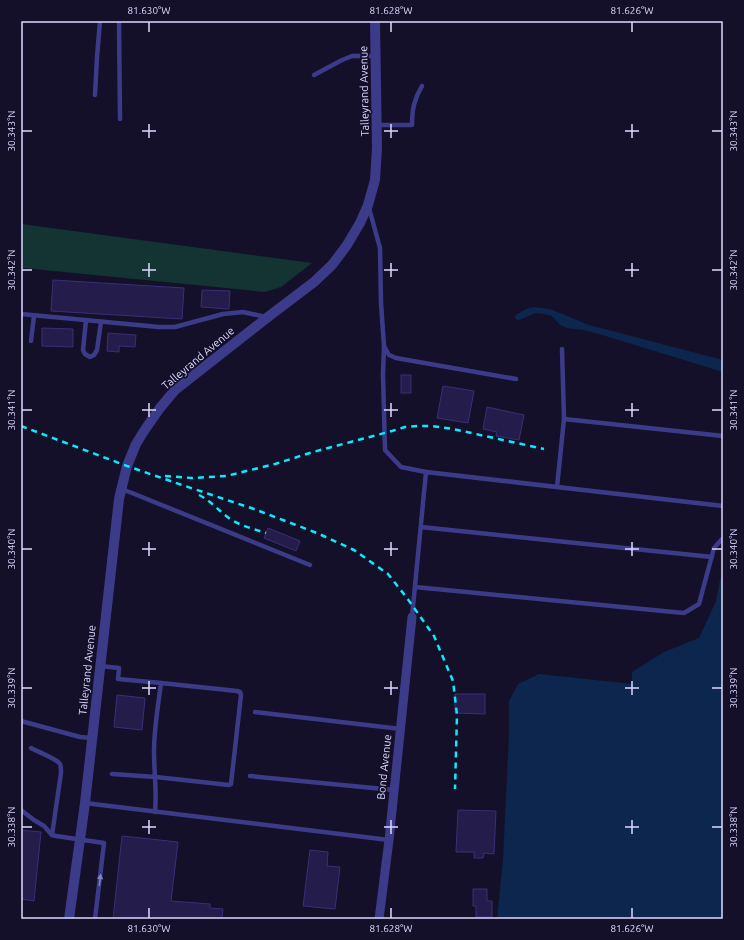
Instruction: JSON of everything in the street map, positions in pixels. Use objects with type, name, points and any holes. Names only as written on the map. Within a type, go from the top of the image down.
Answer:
[{"type":"street","name":"Talleyrand Avenue","points":[[69,919],[85,803],[121,489],[127,466],[136,444],[144,431],[175,390],[314,282],[332,265],[360,223],[368,205],[375,180],[377,126],[375,21]]},
{"type":"street","name":"Bond Avenue","points":[[379,919],[389,840],[412,617]]},
{"type":"lane","points":[[95,95],[100,21]]},
{"type":"lane","points":[[119,21],[120,119]]},
{"type":"lane","points":[[314,75],[352,56],[376,56]]},
{"type":"lane","points":[[377,126],[412,125],[416,95],[422,86]]},
{"type":"lane","points":[[368,205],[380,248],[381,303],[384,346],[383,374],[385,450],[402,466],[426,472],[723,506]]},
{"type":"lane","points":[[21,314],[159,327],[175,327],[223,314],[242,312],[268,317]]},
{"type":"lane","points":[[31,341],[34,316]]},
{"type":"lane","points":[[86,320],[83,350],[85,354],[90,357],[94,355],[97,350],[101,322]]},
{"type":"lane","points":[[384,346],[389,355],[396,358],[516,380]]},
{"type":"lane","points":[[557,487],[564,419],[562,349]]},
{"type":"lane","points":[[564,419],[723,436]]},
{"type":"lane","points":[[412,617],[426,472]]},
{"type":"lane","points":[[121,489],[310,565]]},
{"type":"lane","points":[[421,527],[712,557]]},
{"type":"lane","points":[[415,587],[684,613],[699,604],[714,548],[723,538]]},
{"type":"lane","points":[[100,666],[119,668],[118,679],[238,691],[241,695],[231,784],[226,785],[156,777],[112,774]]},
{"type":"lane","points":[[156,812],[154,752],[155,730],[161,683]]},
{"type":"lane","points":[[255,712],[400,729]]},
{"type":"lane","points":[[22,720],[80,737],[92,738]]},
{"type":"lane","points":[[31,748],[59,762],[60,764],[61,773],[52,835]]},
{"type":"lane","points":[[250,776],[394,790]]},
{"type":"lane","points":[[85,803],[389,840]]},
{"type":"lane","points":[[21,810],[44,826],[52,835],[104,843],[95,919]]},
{"type":"green space","points":[[21,224],[312,263],[281,287],[265,292],[24,268],[21,267]]},
{"type":"water","points":[[534,307],[550,309],[589,325],[723,360],[723,372],[599,334],[567,328],[560,325],[552,316],[536,313],[519,320],[516,319],[516,315],[526,309]]},
{"type":"water","points":[[723,571],[723,919],[497,919],[503,860],[509,733],[509,701],[518,684],[539,674],[632,684],[632,672],[664,652],[699,638],[716,601]]},
{"type":"building","points":[[53,280],[184,288],[182,319],[51,311]]},
{"type":"building","points":[[202,290],[230,291],[229,309],[201,307]]},
{"type":"building","points":[[42,328],[73,329],[73,347],[42,346]]},
{"type":"building","points":[[108,333],[136,335],[135,347],[119,346],[119,352],[107,351]]},
{"type":"building","points":[[401,375],[411,375],[411,393],[401,393]]},
{"type":"building","points":[[443,386],[474,391],[468,423],[437,418]]},
{"type":"building","points":[[487,407],[524,415],[519,440],[496,436],[497,432],[483,429]]},
{"type":"building","points":[[268,528],[300,541],[296,551],[264,538]]},
{"type":"building","points":[[455,694],[485,694],[485,714],[455,713]]},
{"type":"building","points":[[117,695],[145,698],[142,730],[114,727]]},
{"type":"building","points":[[458,810],[496,811],[494,854],[484,853],[483,858],[474,858],[474,852],[456,852]]},
{"type":"building","points":[[21,830],[41,832],[34,901],[21,899]]},
{"type":"building","points":[[122,836],[178,842],[171,901],[210,904],[210,908],[223,909],[222,919],[113,919]]},
{"type":"building","points":[[310,850],[328,852],[327,866],[340,867],[335,909],[303,906]]},
{"type":"building","points":[[473,889],[487,889],[487,901],[492,901],[492,917],[476,917],[476,906],[473,906]]},
{"type":"railway","points":[[21,426],[127,466],[254,509],[317,533],[354,550],[388,574],[434,636],[453,681],[457,715],[455,789]]},
{"type":"railway","points":[[165,476],[192,478],[226,476],[275,464],[405,427],[418,426],[453,429],[544,449]]},
{"type":"railway","points":[[199,495],[230,519],[266,533]]}]
